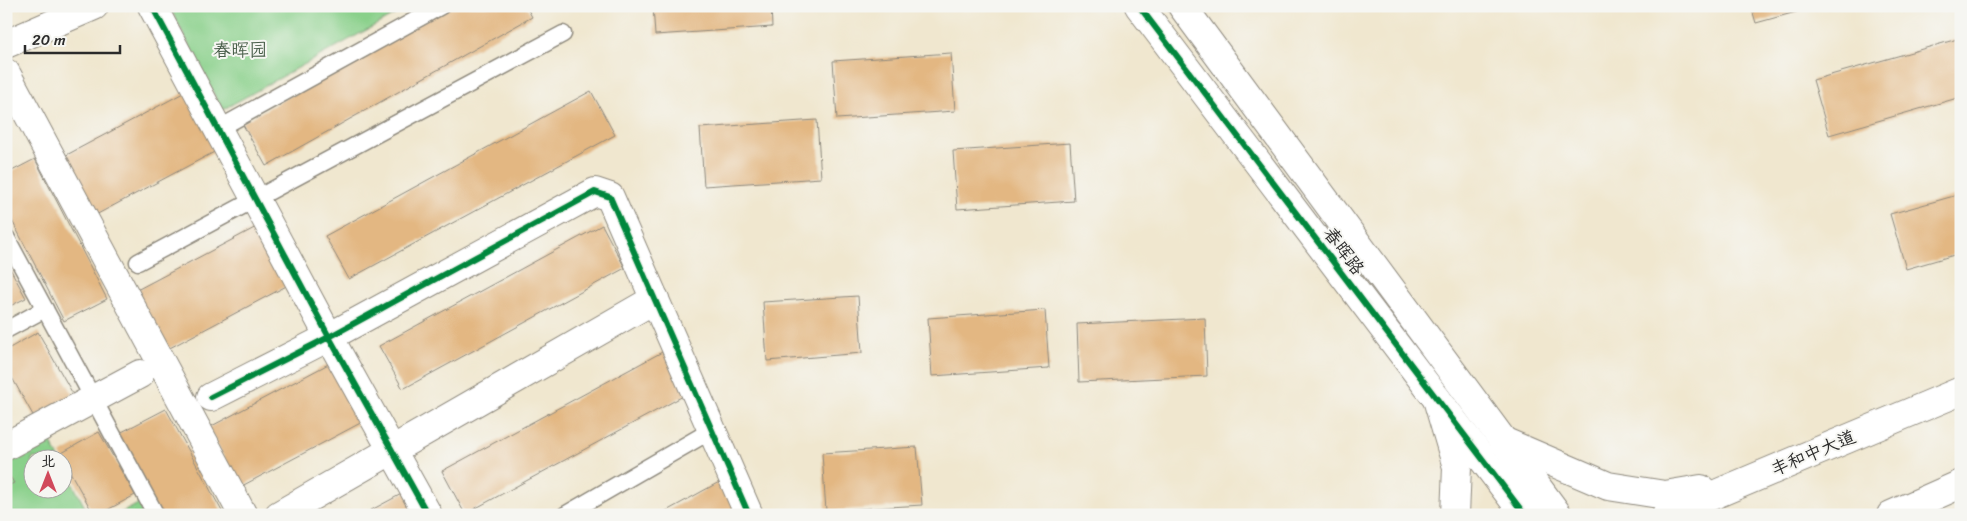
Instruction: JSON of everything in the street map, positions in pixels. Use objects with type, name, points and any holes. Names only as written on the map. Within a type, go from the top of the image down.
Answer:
[{"type":"street","points":[[7,45],[94,6]]},
{"type":"street","points":[[152,6],[329,337],[428,515]]},
{"type":"street","name":"春晖路","points":[[1139,6],[1525,515]]},
{"type":"street","name":"春晖路","points":[[1182,6],[1558,515]]},
{"type":"street","points":[[6,73],[243,515]]},
{"type":"street","points":[[211,397],[329,337],[595,192],[610,197],[749,515]]},
{"type":"street","points":[[279,515],[655,299]]},
{"type":"street","points":[[6,446],[140,374]]},
{"type":"street","name":"丰和中大道","points":[[1666,515],[1961,390]]},
{"type":"street","points":[[1437,399],[1457,466],[1455,515]]},
{"type":"street","points":[[1503,441],[1608,486],[1665,495],[1742,483]]},
{"type":"street","points":[[1892,515],[1961,484]]},
{"type":"lane","points":[[218,129],[441,6]]},
{"type":"lane","points":[[138,262],[563,34]]},
{"type":"lane","points":[[6,238],[156,515]]},
{"type":"lane","points":[[6,330],[45,309]]},
{"type":"lane","points":[[564,515],[712,430]]},
{"type":"green space","name":"春晖园","points":[[169,6],[410,6],[222,110]]},
{"type":"green space","points":[[46,433],[54,448],[22,448],[22,498],[72,498],[72,482],[89,515],[6,515],[6,454]]},
{"type":"green space","points":[[142,502],[148,515],[117,515]]},
{"type":"building","points":[[450,6],[526,6],[532,17],[266,166],[242,123]]},
{"type":"building","points":[[653,6],[771,6],[772,27],[655,35]]},
{"type":"building","points":[[1751,6],[1814,6],[1814,7],[1756,23]]},
{"type":"building","points":[[1961,38],[1961,97],[1829,135],[1813,80]]},
{"type":"building","points":[[951,53],[955,111],[837,119],[833,61]]},
{"type":"building","points":[[187,91],[218,150],[90,218],[59,159]]},
{"type":"building","points":[[591,91],[615,135],[349,279],[325,236]]},
{"type":"building","points":[[817,120],[821,178],[704,186],[700,128]]},
{"type":"building","points":[[1070,143],[1074,201],[957,209],[953,151]]},
{"type":"building","points":[[35,159],[107,299],[64,321],[6,209],[6,174]]},
{"type":"building","points":[[1961,194],[1961,253],[1906,269],[1890,214]]},
{"type":"building","points":[[262,224],[294,282],[166,350],[135,291]]},
{"type":"building","points":[[602,225],[625,268],[403,389],[379,346]]},
{"type":"building","points":[[6,261],[26,298],[6,308]]},
{"type":"building","points":[[858,296],[862,353],[767,361],[763,302]]},
{"type":"building","points":[[1045,310],[1049,368],[932,376],[928,318]]},
{"type":"building","points":[[1205,318],[1207,376],[1079,382],[1077,324]]},
{"type":"building","points":[[38,332],[73,394],[34,417],[6,367],[6,350]]},
{"type":"building","points":[[664,351],[687,394],[465,514],[442,471]]},
{"type":"building","points":[[336,360],[368,419],[240,487],[208,428]]},
{"type":"building","points":[[166,409],[224,515],[159,515],[116,435]]},
{"type":"building","points":[[99,432],[135,495],[98,515],[94,515],[72,476],[71,448]]},
{"type":"building","points":[[917,447],[922,505],[826,511],[822,453]]},
{"type":"building","points":[[6,470],[14,483],[6,487]]},
{"type":"building","points":[[721,481],[740,515],[659,515]]},
{"type":"building","points":[[407,491],[419,515],[362,515]]},
{"type":"cycle path","points":[[152,6],[329,337],[428,515]]},
{"type":"cycle path","points":[[1139,6],[1525,515]]},
{"type":"cycle path","points":[[211,397],[329,337],[595,192],[610,197],[749,515]]}]
